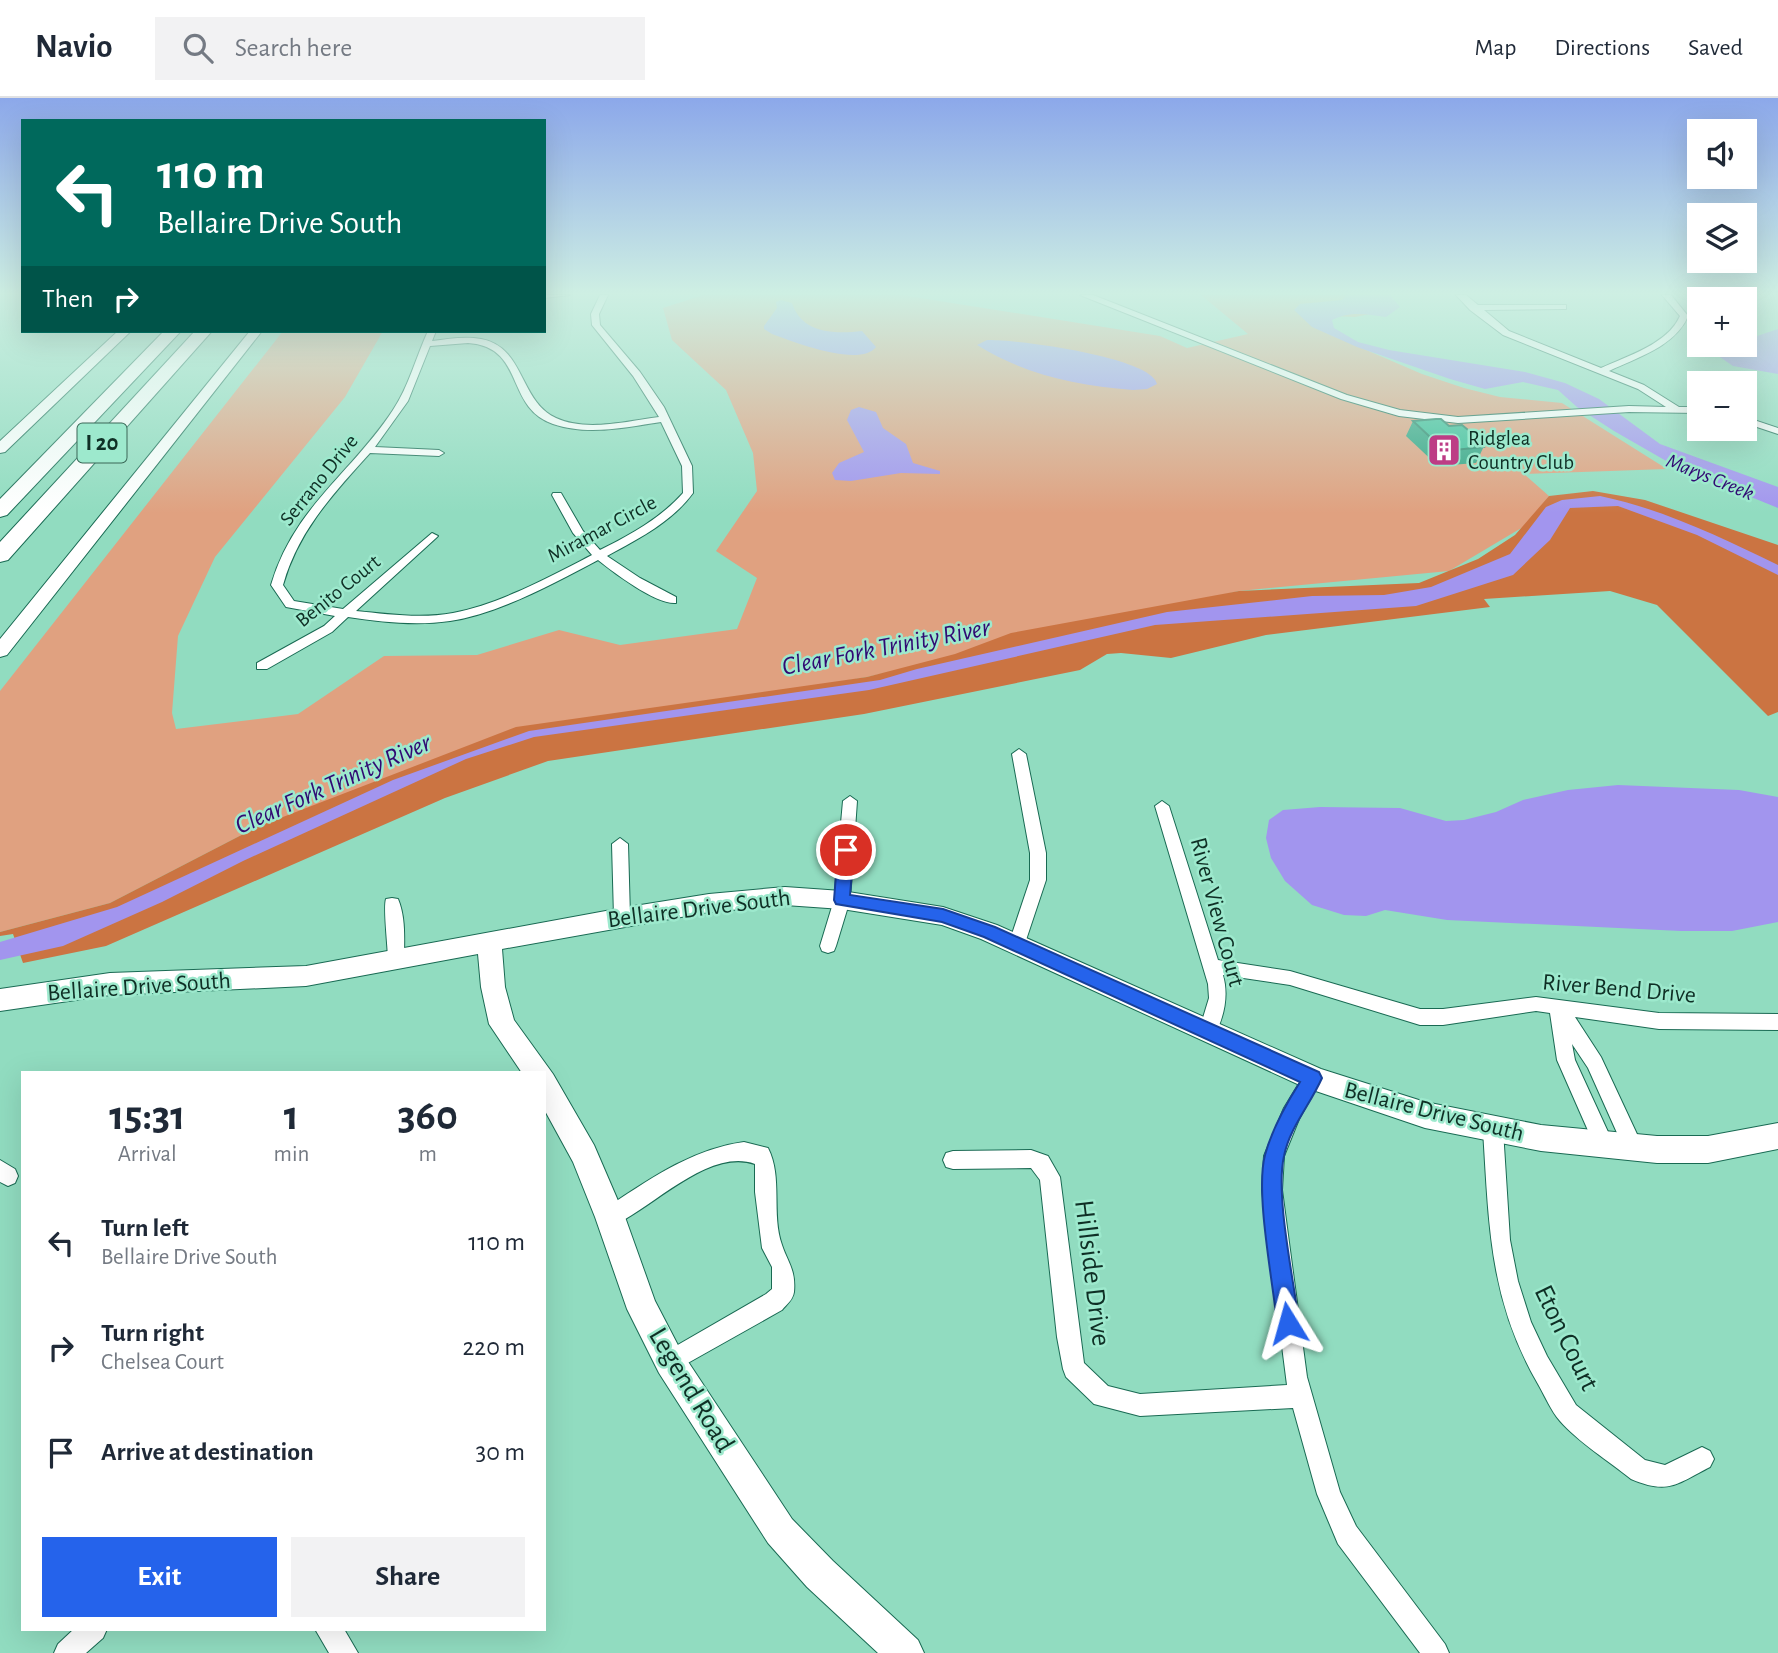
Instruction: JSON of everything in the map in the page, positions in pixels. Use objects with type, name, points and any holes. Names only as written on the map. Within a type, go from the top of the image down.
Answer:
[{"type":"highway","name":"I 20","points":[[0,511],[138,368]]},
{"type":"highway","name":"I 20","points":[[0,555],[171,368]]},
{"type":"street","points":[[0,449],[86,368]]},
{"type":"street","points":[[0,651],[227,368]]},
{"type":"street","name":"Serrano Drive","points":[[346,613],[290,604],[276,585],[279,570],[301,528],[368,450],[399,408],[417,368]]},
{"type":"street","points":[[514,368],[529,402],[543,416],[555,422],[597,427],[664,419]]},
{"type":"street","name":"Miramar Circle","points":[[346,613],[439,619],[477,613],[601,555],[674,512],[686,500],[688,493],[687,466],[664,419],[632,368]]},
{"type":"street","points":[[1272,368],[1380,409],[1445,420],[1629,409],[1687,409]]},
{"type":"street","points":[[1592,368],[1641,387],[1675,408]]},
{"type":"street","points":[[1601,371],[1608,368]]},
{"type":"street","points":[[1757,424],[1778,430]]},
{"type":"street","points":[[368,450],[439,453]]},
{"type":"street","points":[[556,495],[582,538],[639,584],[672,600]]},
{"type":"street","name":"Benito Court","points":[[262,666],[328,629],[432,536]]},
{"type":"street","points":[[1017,943],[1038,880],[1038,853],[1019,754]]},
{"type":"street","points":[[828,946],[842,900],[850,801]]},
{"type":"street","name":"River View Court","points":[[1162,806],[1218,998],[1208,1031]]},
{"type":"street","points":[[620,844],[622,917]]},
{"type":"street","name":"Bellaire Drive South","points":[[0,1000],[110,984],[295,977],[709,903],[785,896],[842,900],[943,916],[1017,943],[1357,1096],[1493,1130],[1556,1142],[1680,1151],[1721,1148],[1778,1136]]},
{"type":"street","points":[[392,904],[396,926],[396,960]]},
{"type":"street","points":[[489,942],[494,987],[502,1024],[536,1071]]},
{"type":"street","name":"River Bend Drive","points":[[1211,967],[1235,967],[1270,974],[1420,1017],[1443,1017],[1536,1004],[1659,1021],[1778,1022]]},
{"type":"street","points":[[1558,1005],[1566,1060],[1604,1145]]},
{"type":"street","points":[[1558,1005],[1595,1063],[1633,1147]]},
{"type":"street","points":[[1313,1078],[1291,1114],[1274,1156],[1272,1190],[1277,1242],[1301,1396],[1329,1494],[1347,1535],[1436,1653]]},
{"type":"street","name":"Legend Road","points":[[546,1087],[584,1154],[610,1217],[642,1309],[670,1362],[780,1531],[820,1574],[905,1653]]},
{"type":"street","name":"Eton Court","points":[[1493,1130],[1500,1240],[1507,1282],[1521,1325],[1539,1364],[1568,1413],[1639,1471],[1666,1477],[1702,1459]]},
{"type":"street","points":[[610,1217],[701,1162],[731,1152],[755,1152],[761,1155],[765,1163],[765,1192],[772,1248],[782,1265],[783,1293],[774,1302],[670,1362]]},
{"type":"street","name":"Hillside Drive","points":[[953,1160],[1031,1159],[1041,1163],[1050,1177],[1068,1338],[1074,1368],[1102,1396],[1140,1405],[1301,1396]]},
{"type":"street","points":[[67,1653],[92,1631]]},
{"type":"street","points":[[329,1631],[345,1653]]},
{"type":"shaded area","points":[[254,368],[362,368],[345,397],[215,557],[178,636],[172,713],[176,729],[298,714],[384,656],[477,655],[559,630],[620,645],[737,629],[757,578],[716,551],[757,491],[753,453],[726,390],[702,368],[1407,368],[1464,388],[1500,397],[1562,403],[1667,469],[1524,474],[1549,496],[1528,524],[1449,571],[1239,591],[867,677],[795,689],[257,827],[110,903],[0,932],[0,691]]},
{"type":"shaded area","points":[[1593,491],[1645,500],[1778,545],[1778,712],[1768,716],[1657,605],[1610,591],[1484,599],[1490,607],[1266,635],[1171,658],[1107,654],[1080,670],[864,714],[548,761],[445,798],[106,946],[23,963],[13,934],[0,936],[0,932],[110,903],[257,827],[516,727],[867,677],[955,654],[1011,633],[1239,591],[1419,583],[1478,559],[1515,535],[1549,496]]},
{"type":"water","points":[[1023,368],[1135,368],[1149,374],[1157,384],[1147,389],[1133,390],[1091,385]]},
{"type":"water","name":"Marys Creek","points":[[1417,368],[1498,368],[1565,383],[1599,399],[1660,444],[1778,487],[1778,508],[1675,466],[1577,407],[1558,390],[1523,382],[1485,389]]},
{"type":"water","points":[[1742,368],[1778,368],[1778,374]]},
{"type":"water","points":[[859,407],[876,412],[883,428],[906,444],[913,463],[940,471],[940,474],[901,473],[851,481],[835,480],[832,473],[839,463],[864,452],[847,420],[851,410]]},
{"type":"water","points":[[1600,496],[1646,508],[1713,534],[1778,565],[1778,575],[1697,535],[1618,506],[1570,508],[1550,540],[1513,575],[1416,606],[1155,625],[869,690],[534,737],[466,759],[63,946],[0,960],[0,942],[117,907],[393,780],[529,731],[880,680],[917,669],[1167,612],[1312,596],[1384,595],[1431,587],[1510,554],[1546,507],[1562,500]]},
{"type":"water","points":[[1618,785],[1739,790],[1778,797],[1778,922],[1732,931],[1681,931],[1447,920],[1385,910],[1366,916],[1344,915],[1312,905],[1285,881],[1271,858],[1266,838],[1269,820],[1283,810],[1320,807],[1400,808],[1446,821],[1464,820],[1496,812],[1523,800],[1568,790]]},
{"type":"building","points":[[1441,419],[1449,426],[1462,425],[1485,444],[1480,445],[1483,447],[1445,451],[1413,421]]},
{"type":"place","name":"Ridglea Country Club","points":[[1444,450]]},
{"type":"route","points":[[846,850],[842,900],[943,916],[989,932],[1313,1078],[1291,1114],[1274,1156],[1272,1190],[1288,1323]]},
{"type":"water label","name":"Clear Fork Trinity River","points":[[886,647]]},
{"type":"water label","name":"Clear Fork Trinity River","points":[[333,784]]}]
